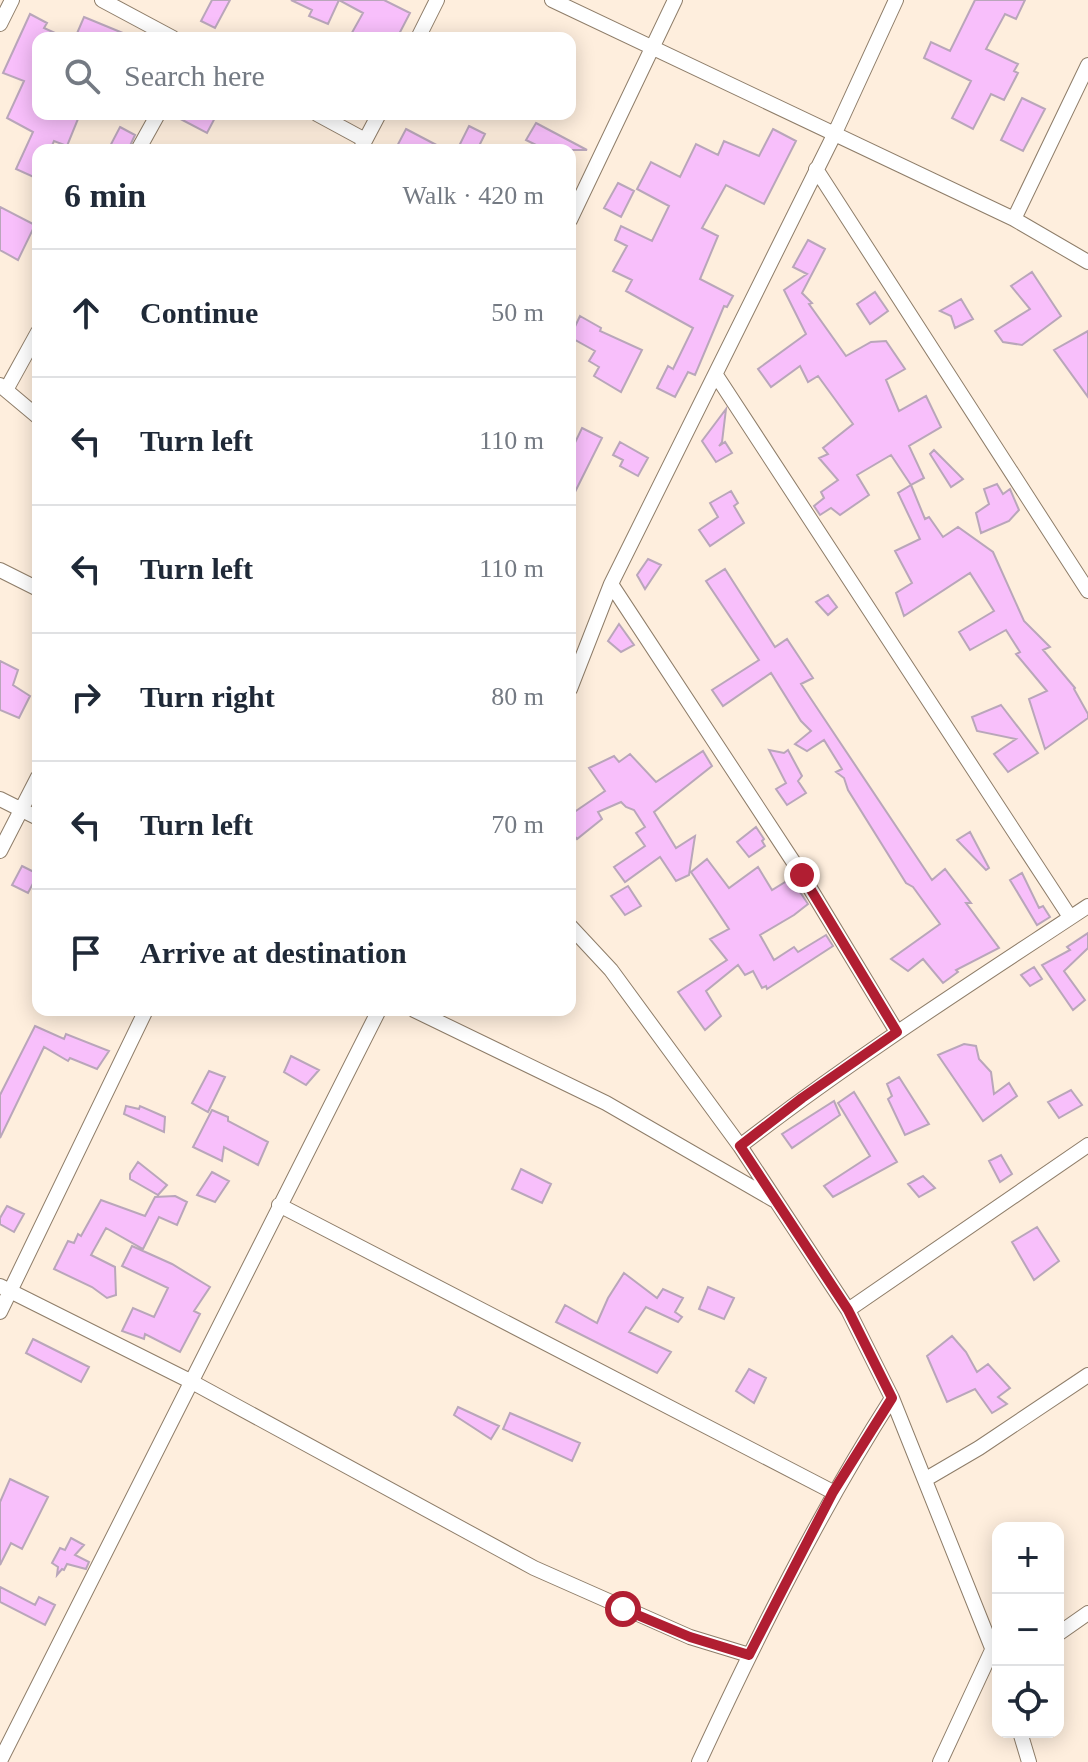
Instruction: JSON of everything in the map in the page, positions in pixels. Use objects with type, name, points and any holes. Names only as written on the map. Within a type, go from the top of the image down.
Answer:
[{"type":"street","points":[[0,24],[12,0]]},
{"type":"street","points":[[102,0],[162,32]]},
{"type":"street","points":[[421,32],[437,0]]},
{"type":"street","points":[[552,0],[1014,219],[1088,262]]},
{"type":"street","points":[[576,207],[675,0]]},
{"type":"street","points":[[576,674],[611,584],[834,135],[896,0]]},
{"type":"street","points":[[1014,219],[1088,65]]},
{"type":"street","points":[[141,144],[155,120]]},
{"type":"street","points":[[326,120],[362,144]]},
{"type":"street","points":[[364,144],[376,120]]},
{"type":"street","points":[[816,169],[1088,591]]},
{"type":"street","points":[[32,341],[3,387],[32,412]]},
{"type":"street","points":[[716,375],[1070,917]]},
{"type":"street","points":[[0,570],[32,586]]},
{"type":"street","points":[[611,584],[802,875],[897,1032]]},
{"type":"street","points":[[0,851],[32,788]]},
{"type":"street","points":[[0,799],[32,815]]},
{"type":"street","points":[[740,1146],[802,1098],[897,1032],[1088,906]]},
{"type":"street","points":[[576,932],[611,970],[740,1146],[848,1310],[892,1398],[992,1645]]},
{"type":"street","points":[[0,1312],[5,1288],[143,1016]]},
{"type":"street","points":[[0,1761],[376,1016]]},
{"type":"street","points":[[426,1016],[606,1103],[778,1202]]},
{"type":"street","points":[[848,1310],[1088,1145]]},
{"type":"street","points":[[279,1205],[833,1492]]},
{"type":"street","points":[[5,1288],[192,1382],[534,1568],[690,1637],[749,1655]]},
{"type":"street","points":[[926,1479],[979,1448],[1088,1375]]},
{"type":"street","points":[[699,1762],[749,1655],[833,1492],[892,1398]]},
{"type":"street","points":[[1064,1630],[1088,1613]]},
{"type":"street","points":[[940,1762],[992,1663]]},
{"type":"street","points":[[1022,1738],[1029,1762]]},
{"type":"building","points":[[212,0],[230,0],[215,28],[201,21]]},
{"type":"building","points":[[291,0],[339,0],[328,24],[309,16],[312,10]]},
{"type":"building","points":[[339,0],[384,0],[410,13],[400,32],[352,32],[363,13]]},
{"type":"building","points":[[975,0],[1025,0],[1016,19],[1005,14],[986,49],[1018,64],[1014,71],[1018,73],[1004,100],[991,94],[973,129],[952,118],[971,81],[924,58],[931,42],[950,51]]},
{"type":"building","points":[[30,14],[47,23],[44,28],[53,32],[32,32],[32,120],[78,120],[68,144],[54,141],[53,144],[32,144],[32,176],[16,169],[33,132],[7,118],[24,81],[3,73]]},
{"type":"building","points":[[84,17],[120,32],[78,32]]},
{"type":"building","points":[[1022,98],[1045,109],[1023,151],[1001,140]]},
{"type":"building","points":[[182,120],[214,120],[207,133]]},
{"type":"building","points":[[536,123],[576,144],[534,144],[526,140]]},
{"type":"building","points":[[469,126],[485,134],[480,144],[460,144]]},
{"type":"building","points":[[120,127],[135,135],[131,144],[111,144]]},
{"type":"building","points":[[406,129],[435,144],[398,144]]},
{"type":"building","points":[[773,129],[796,141],[764,204],[726,185],[702,228],[718,236],[700,279],[733,296],[727,307],[724,306],[695,375],[688,372],[675,397],[657,388],[668,366],[673,369],[693,328],[626,291],[632,280],[613,271],[627,246],[615,240],[621,226],[652,241],[669,206],[637,189],[651,162],[680,177],[696,144],[718,155],[724,141],[759,156]]},
{"type":"building","points":[[618,183],[634,191],[621,217],[604,208]]},
{"type":"building","points":[[0,207],[32,223],[32,231],[18,260],[0,250]]},
{"type":"building","points":[[808,240],[825,249],[802,293],[812,303],[809,304],[846,356],[871,342],[886,341],[905,369],[886,380],[899,411],[926,396],[941,427],[909,446],[924,478],[911,485],[891,455],[857,475],[869,495],[840,515],[831,508],[820,515],[814,506],[824,498],[821,492],[838,480],[819,458],[828,454],[823,448],[853,424],[818,376],[808,382],[800,366],[771,387],[758,369],[806,334],[784,290],[807,274],[793,267]]},
{"type":"building","points":[[1032,272],[1061,316],[1022,345],[1003,342],[995,331],[1030,309],[1011,286]]},
{"type":"building","points":[[875,292],[888,311],[870,324],[857,304]]},
{"type":"building","points":[[961,299],[973,319],[955,328],[951,316],[940,311]]},
{"type":"building","points":[[580,316],[601,328],[600,331],[642,350],[621,392],[594,376],[599,367],[589,361],[595,351],[576,340],[576,324]]},
{"type":"building","points":[[1088,331],[1088,397],[1054,350]]},
{"type":"building","points":[[726,409],[719,446],[725,442],[732,453],[716,462],[702,441]]},
{"type":"building","points":[[582,428],[602,438],[576,490],[576,440]]},
{"type":"building","points":[[620,442],[648,458],[638,476],[620,466],[623,460],[613,455]]},
{"type":"building","points":[[934,450],[963,479],[951,487],[930,454]]},
{"type":"building","points":[[997,484],[1003,494],[1010,489],[1019,510],[1009,521],[981,533],[976,513],[989,504],[984,489]]},
{"type":"building","points":[[911,485],[925,519],[929,517],[943,537],[958,527],[993,552],[1024,621],[1050,647],[1043,650],[1075,688],[1088,718],[1045,749],[1029,699],[1047,691],[1016,654],[1020,652],[1006,630],[970,650],[959,632],[994,611],[970,573],[904,616],[896,593],[912,583],[895,551],[920,539],[898,493]]},
{"type":"building","points":[[731,491],[738,503],[734,506],[744,523],[710,546],[699,530],[718,517],[710,503]]},
{"type":"building","points":[[648,559],[661,565],[645,589],[637,575]]},
{"type":"building","points":[[725,569],[775,647],[787,639],[813,678],[801,684],[932,880],[945,869],[999,948],[956,970],[958,972],[943,983],[923,959],[908,971],[891,959],[940,924],[913,887],[906,883],[848,790],[844,778],[836,772],[842,769],[824,740],[807,751],[795,744],[811,731],[801,721],[771,673],[723,706],[712,690],[759,660],[706,581]]},
{"type":"building","points":[[828,595],[837,607],[828,615],[816,602]]},
{"type":"building","points":[[619,624],[634,645],[621,652],[608,641]]},
{"type":"building","points":[[0,661],[18,670],[13,685],[30,696],[19,718],[0,710]]},
{"type":"building","points":[[1001,705],[1038,753],[1008,772],[994,754],[1016,739],[977,731],[972,717]]},
{"type":"building","points":[[769,750],[784,753],[788,750],[802,776],[798,781],[806,793],[787,805],[776,789],[786,783]]},
{"type":"building","points":[[703,751],[712,766],[654,812],[676,848],[695,836],[689,875],[676,881],[660,857],[625,882],[614,867],[645,846],[636,833],[645,827],[634,810],[621,802],[598,812],[602,819],[577,839],[576,811],[605,791],[589,768],[614,756],[619,762],[630,754],[656,782]]},
{"type":"building","points":[[756,827],[765,846],[749,857],[737,842]]},
{"type":"building","points":[[970,832],[989,868],[986,870],[957,840]]},
{"type":"building","points":[[707,859],[729,888],[758,867],[772,890],[790,879],[808,904],[760,935],[774,960],[794,947],[798,952],[826,935],[833,946],[767,989],[766,986],[762,988],[753,971],[745,975],[738,965],[706,991],[721,1016],[705,1030],[678,992],[727,960],[710,939],[729,929],[691,872]]},
{"type":"building","points":[[22,866],[32,871],[32,885],[28,893],[12,885]]},
{"type":"building","points":[[1022,873],[1039,908],[1043,906],[1050,917],[1037,925],[1010,880]]},
{"type":"building","points":[[628,886],[641,906],[625,915],[611,896]]},
{"type":"building","points":[[1088,933],[1088,948],[1064,971],[1085,1000],[1073,1010],[1042,965],[1070,950],[1067,947]]},
{"type":"building","points":[[1034,967],[1042,979],[1030,986],[1021,975]]},
{"type":"building","points":[[35,1026],[64,1039],[66,1034],[109,1051],[97,1069],[70,1058],[68,1061],[44,1047],[0,1138],[0,1095]]},
{"type":"building","points":[[964,1044],[976,1046],[979,1059],[991,1072],[994,1094],[1009,1083],[1017,1096],[983,1121],[938,1055]]},
{"type":"building","points":[[291,1056],[319,1070],[306,1085],[284,1072]]},
{"type":"building","points":[[209,1071],[225,1077],[208,1112],[192,1103]]},
{"type":"building","points":[[899,1077],[929,1124],[905,1135],[888,1099],[892,1096],[887,1084]]},
{"type":"building","points":[[1071,1090],[1082,1105],[1059,1118],[1048,1102]]},
{"type":"building","points":[[854,1092],[897,1162],[833,1197],[824,1186],[870,1156],[838,1103]]},
{"type":"building","points":[[834,1101],[840,1115],[792,1148],[782,1134]]},
{"type":"building","points":[[126,1106],[139,1109],[140,1106],[165,1117],[164,1132],[124,1114]]},
{"type":"building","points":[[212,1110],[268,1142],[258,1165],[224,1147],[222,1161],[193,1147]]},
{"type":"building","points":[[1001,1155],[1012,1174],[1000,1182],[989,1161]]},
{"type":"building","points":[[138,1162],[167,1185],[158,1195],[130,1179]]},
{"type":"building","points":[[521,1169],[551,1184],[542,1203],[512,1189]]},
{"type":"building","points":[[212,1172],[229,1181],[215,1202],[197,1195]]},
{"type":"building","points":[[923,1176],[935,1188],[919,1197],[908,1184]]},
{"type":"building","points":[[175,1196],[187,1202],[177,1225],[159,1217],[143,1249],[106,1228],[91,1255],[115,1267],[116,1295],[107,1298],[92,1287],[54,1269],[68,1241],[74,1243],[78,1234],[81,1236],[101,1200],[145,1216],[155,1197]]},
{"type":"building","points":[[7,1206],[24,1214],[14,1232],[0,1224]]},
{"type":"building","points":[[1037,1227],[1059,1261],[1034,1280],[1012,1242]]},
{"type":"building","points":[[132,1246],[172,1264],[210,1287],[194,1311],[200,1314],[180,1352],[145,1334],[144,1339],[122,1331],[133,1308],[154,1317],[168,1288],[122,1266]]},
{"type":"building","points":[[624,1273],[657,1298],[663,1289],[683,1298],[675,1312],[682,1317],[678,1322],[646,1307],[629,1332],[671,1352],[657,1373],[556,1322],[565,1305],[597,1323]]},
{"type":"building","points":[[708,1287],[734,1298],[724,1319],[699,1309]]},
{"type":"building","points":[[952,1336],[977,1372],[988,1364],[1010,1388],[998,1397],[1007,1404],[992,1413],[975,1389],[947,1402],[927,1356]]},
{"type":"building","points":[[33,1339],[89,1367],[81,1382],[26,1353]]},
{"type":"building","points":[[749,1369],[766,1378],[754,1403],[736,1391]]},
{"type":"building","points":[[458,1407],[499,1426],[491,1439],[454,1415]]},
{"type":"building","points":[[510,1413],[580,1443],[572,1461],[503,1429]]},
{"type":"building","points":[[10,1479],[48,1497],[22,1549],[11,1543],[0,1565],[0,1502]]},
{"type":"building","points":[[71,1538],[84,1545],[75,1555],[89,1562],[86,1569],[67,1564],[57,1575],[58,1567],[52,1563],[60,1548],[65,1550]]},
{"type":"building","points":[[0,1587],[35,1605],[39,1597],[55,1605],[45,1625],[0,1602]]},
{"type":"route","points":[[623,1609],[690,1637],[749,1655],[833,1492],[892,1398],[848,1310],[740,1146],[802,1098],[897,1032],[802,875]]}]
